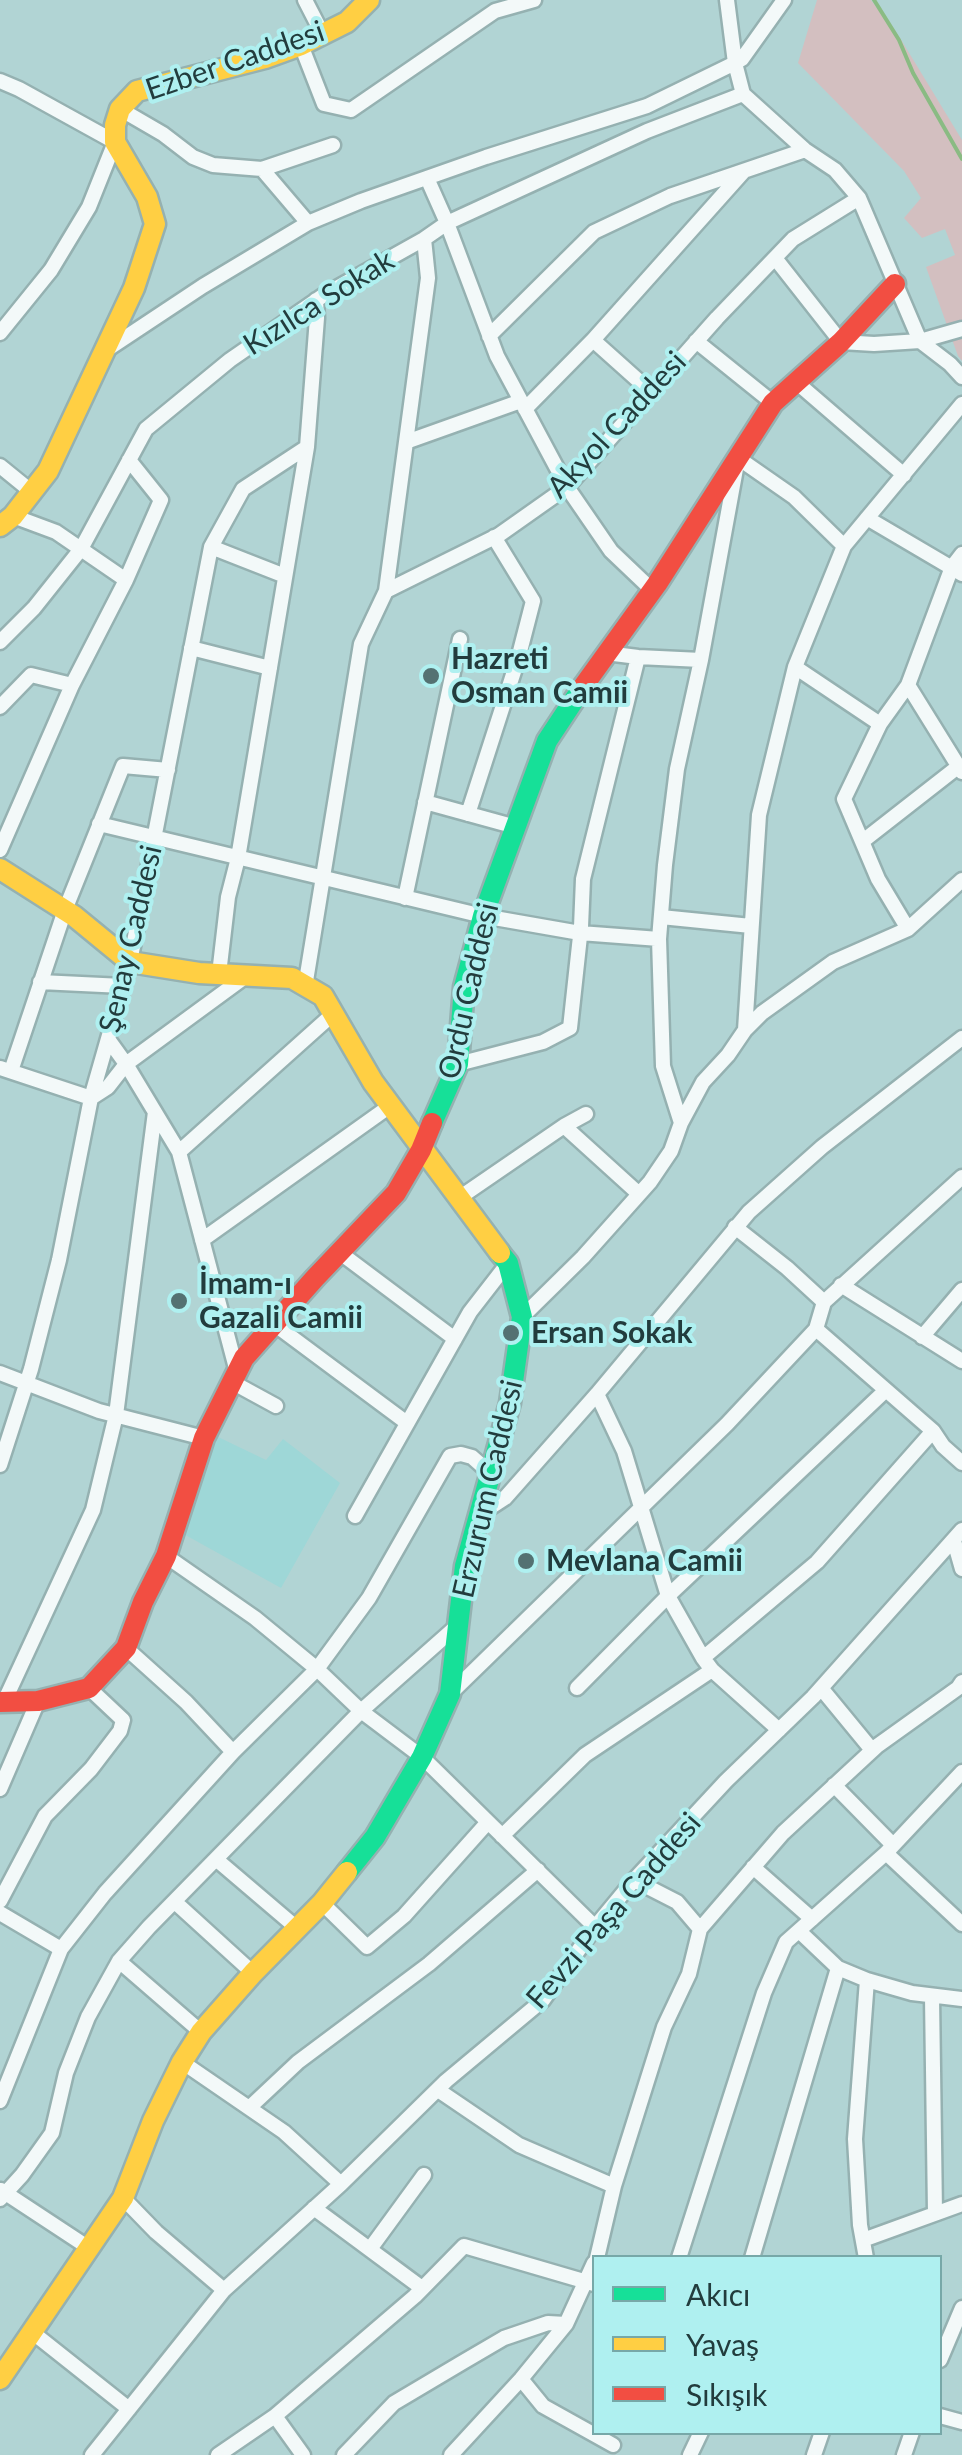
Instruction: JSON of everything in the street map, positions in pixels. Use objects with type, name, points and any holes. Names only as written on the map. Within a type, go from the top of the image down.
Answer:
[{"type":"street","points":[[305,0],[323,35]]},
{"type":"street","name":"Ezber Caddesi","points":[[114,142],[114,125],[120,109],[137,91],[302,45],[346,22],[370,0]]},
{"type":"street","points":[[302,45],[324,104],[351,110],[495,11],[534,0]]},
{"type":"street","points":[[727,0],[743,94],[805,150],[835,170],[859,198],[920,341],[962,377]]},
{"type":"street","points":[[104,352],[202,286],[308,223],[361,201],[647,106],[735,63],[742,59],[784,0]]},
{"type":"street","points":[[0,81],[114,142],[147,197],[156,224],[134,288],[48,471],[6,521],[56,532],[126,580]]},
{"type":"street","name":"Kızılca Sokak","points":[[0,642],[34,608],[80,549],[146,429],[230,360],[316,300],[448,223],[630,138],[743,94]]},
{"type":"street","points":[[120,109],[164,134],[193,157],[213,165],[262,168],[333,145]]},
{"type":"street","points":[[0,333],[51,270],[89,207],[114,142]]},
{"type":"street","points":[[489,336],[594,232],[670,196],[805,150]]},
{"type":"street","points":[[262,168],[308,223]]},
{"type":"street","points":[[406,442],[523,405],[593,340],[744,171]]},
{"type":"street","points":[[428,178],[497,356],[567,487],[611,552],[652,590]]},
{"type":"street","name":"Akyol Caddesi","points":[[386,590],[494,538],[567,487],[650,391],[793,239],[859,198]]},
{"type":"street","points":[[0,869],[65,910],[130,962],[218,974],[292,978],[305,986],[361,644],[386,590],[428,278],[424,239]]},
{"type":"street","points":[[776,258],[841,342],[920,341],[962,329]]},
{"type":"street","name":"Ordu Caddesi","points":[[89,1688],[126,1648],[166,1556],[204,1438],[244,1358],[396,1194],[421,1150],[458,1064],[464,987],[483,916],[548,741],[774,403],[841,342],[894,284]]},
{"type":"street","points":[[218,974],[307,448],[318,318],[316,300]]},
{"type":"street","points":[[593,340],[650,391]]},
{"type":"street","points":[[696,341],[774,403]]},
{"type":"street","points":[[795,381],[904,474]]},
{"type":"street","points":[[745,1030],[758,815],[795,667],[844,546],[962,404]]},
{"type":"street","name":"Şenay Caddesi","points":[[0,1465],[60,1260],[91,1098],[130,962],[212,547],[243,490],[307,448]]},
{"type":"street","points":[[681,1123],[663,1066],[659,938],[665,865],[677,769],[738,458],[794,497],[844,546]]},
{"type":"street","points":[[0,850],[72,685],[126,580],[161,500],[128,460]]},
{"type":"street","points":[[0,466],[32,492]]},
{"type":"street","points":[[868,518],[959,565],[908,685],[880,724],[844,799],[878,879],[908,929]]},
{"type":"street","points":[[468,814],[518,659],[532,601],[494,538]]},
{"type":"street","points":[[212,547],[285,576]]},
{"type":"street","points":[[405,898],[460,639]]},
{"type":"street","points":[[192,648],[270,668]]},
{"type":"street","points":[[606,653],[701,660]]},
{"type":"street","points":[[458,1064],[543,1042],[570,1028],[583,879],[638,658]]},
{"type":"street","points":[[795,667],[880,724]]},
{"type":"street","points":[[0,706],[32,674],[72,685]]},
{"type":"street","points":[[864,841],[960,769],[908,685]]},
{"type":"street","points":[[168,770],[123,766],[5,1069],[91,1098],[108,1087],[126,1064],[247,976]]},
{"type":"street","points":[[426,802],[516,827]]},
{"type":"street","points":[[99,824],[483,916],[580,933],[659,938]]},
{"type":"street","points":[[522,1317],[639,1194],[671,1151],[702,1082],[728,1056],[745,1030],[833,962],[908,929],[962,880]]},
{"type":"street","points":[[661,917],[752,926]]},
{"type":"street","points":[[40,982],[123,986]]},
{"type":"street","name":"Erzurum Caddesi","points":[[3,2367],[32,2332],[124,2198],[153,2122],[201,2032],[322,1904],[375,1836],[422,1757],[450,1694],[465,1566],[510,1403],[522,1317],[508,1263],[373,1082],[322,996],[305,986]]},
{"type":"street","points":[[179,1152],[333,1014]]},
{"type":"street","points":[[478,1515],[505,1498],[735,1227],[822,1147],[962,1038]]},
{"type":"street","points":[[108,1039],[179,1152],[235,1377],[276,1406]]},
{"type":"street","points":[[202,1240],[390,1106]]},
{"type":"street","points":[[0,1902],[45,1816],[91,1769],[120,1732],[122,1720],[89,1688],[38,1701],[2,1702],[94,1510],[116,1415],[155,1112]]},
{"type":"street","points":[[458,1198],[586,1114]]},
{"type":"street","points":[[564,1126],[639,1194]]},
{"type":"street","points":[[450,1694],[726,1424],[816,1329],[824,1302],[841,1284],[962,1178]]},
{"type":"street","points":[[735,1227],[824,1302]]},
{"type":"street","points":[[340,1252],[455,1338]]},
{"type":"street","points":[[355,1516],[470,1312],[508,1263]]},
{"type":"street","points":[[841,1284],[962,1360]]},
{"type":"street","points":[[922,1336],[962,1290]]},
{"type":"street","points":[[274,1324],[407,1423]]},
{"type":"street","points":[[816,1329],[933,1431],[962,1463]]},
{"type":"street","points":[[0,1373],[99,1411],[204,1438]]},
{"type":"street","points":[[577,1688],[668,1596],[886,1390]]},
{"type":"street","points":[[597,1394],[624,1451],[668,1596],[708,1664],[779,1730]]},
{"type":"street","points":[[502,1836],[585,1755],[708,1664],[817,1562],[933,1431]]},
{"type":"street","points":[[0,2101],[62,1949],[105,1893],[233,1752],[317,1669],[369,1598],[450,1456],[472,1458],[490,1473]]},
{"type":"street","points":[[958,1536],[962,1570]]},
{"type":"street","name":"Fevzi Paşa Caddesi","points":[[92,2455],[224,2290],[446,2080],[543,2000],[634,1880],[726,1781],[821,1688],[958,1536]]},
{"type":"street","points":[[166,1556],[255,1618],[362,1711],[422,1757],[596,1927]]},
{"type":"street","points":[[89,2248],[2,2194],[52,2133],[66,2073],[88,2017],[119,1961],[362,1711],[458,1625]]},
{"type":"street","points":[[126,1648],[186,1702],[233,1752]]},
{"type":"street","points":[[597,2255],[614,2186],[664,2028],[690,1974],[700,1929],[783,1833],[872,1750],[962,1682]]},
{"type":"street","points":[[821,1688],[872,1750]]},
{"type":"street","points":[[0,1789],[38,1701]]},
{"type":"street","points":[[680,2255],[764,1993],[786,1942],[889,1849],[962,1772]]},
{"type":"street","points":[[834,1785],[962,1924]]},
{"type":"street","points":[[322,1904],[367,1947],[404,1916],[488,1822]]},
{"type":"street","points":[[217,1860],[298,1929]]},
{"type":"street","points":[[753,1867],[812,1919]]},
{"type":"street","points":[[249,2108],[298,2062],[428,1964],[538,1870]]},
{"type":"street","points":[[634,1880],[677,1902],[700,1929]]},
{"type":"street","points":[[176,1902],[253,1973]]},
{"type":"street","points":[[0,1913],[62,1949]]},
{"type":"street","points":[[799,1930],[838,1968],[867,1980],[932,1997],[960,1994]]},
{"type":"street","points":[[119,1961],[201,2032]]},
{"type":"street","points":[[753,2255],[838,1968]]},
{"type":"street","points":[[866,2255],[854,2139],[867,1980]]},
{"type":"street","points":[[932,1997],[935,2213]]},
{"type":"street","points":[[182,2062],[284,2132],[340,2184]]},
{"type":"street","points":[[438,2090],[518,2144],[614,2186]]},
{"type":"street","points":[[370,2249],[424,2174]]},
{"type":"street","points":[[124,2198],[156,2232],[224,2290]]},
{"type":"street","points":[[863,2240],[962,2204]]},
{"type":"street","points":[[314,2208],[422,2288]]},
{"type":"street","points":[[218,2455],[275,2416],[422,2288],[464,2246],[591,2282],[566,2324],[451,2455]]},
{"type":"street","points":[[942,2355],[962,2308]]},
{"type":"street","points":[[344,2455],[394,2403],[462,2362],[504,2338],[548,2323],[566,2324]]},
{"type":"street","points":[[32,2332],[128,2409]]},
{"type":"street","points":[[521,2379],[543,2406],[592,2433]]},
{"type":"street","points":[[275,2416],[304,2455]]},
{"type":"shaded area","points":[[817,0],[871,0],[900,38],[962,140],[962,361],[926,267],[955,255],[945,229],[922,238],[904,218],[921,198],[904,171],[798,63]]},
{"type":"shaded area","points":[[214,1435],[266,1460],[283,1439],[340,1483],[281,1588],[180,1532]]},
{"type":"waterway","points":[[874,0],[962,159]]},
{"type":"traffic: fast","points":[[432,1123],[458,1064],[464,987],[483,916],[547,741],[582,688]]},
{"type":"traffic: fast","points":[[347,1872],[375,1837],[422,1757],[450,1694],[465,1566],[510,1403],[522,1317],[508,1263],[500,1253]]},
{"type":"traffic: slow","points":[[0,526],[13,516],[48,471],[134,288],[155,224],[147,197],[115,142],[120,109],[137,91],[301,45],[347,22],[369,0]]},
{"type":"traffic: slow","points":[[0,869],[74,916],[130,962],[199,973],[292,978],[323,996],[373,1082],[500,1253]]},
{"type":"traffic: slow","points":[[0,2379],[123,2198],[153,2121],[201,2032],[347,1872]]},
{"type":"traffic: jam","points":[[582,688],[657,584],[773,403],[841,342],[895,284]]},
{"type":"traffic: jam","points":[[0,1702],[38,1701],[89,1688],[126,1648],[166,1556],[204,1438],[244,1358],[396,1193],[432,1123]]},
{"type":"place","name":"Hazreti Osman Camii","points":[[431,676]]},
{"type":"place","name":"İmam-ı Gazali Camii","points":[[179,1301]]},
{"type":"place","name":"Ersan Sokak","points":[[511,1333]]},
{"type":"place","name":"Mevlana Camii","points":[[526,1561]]}]
